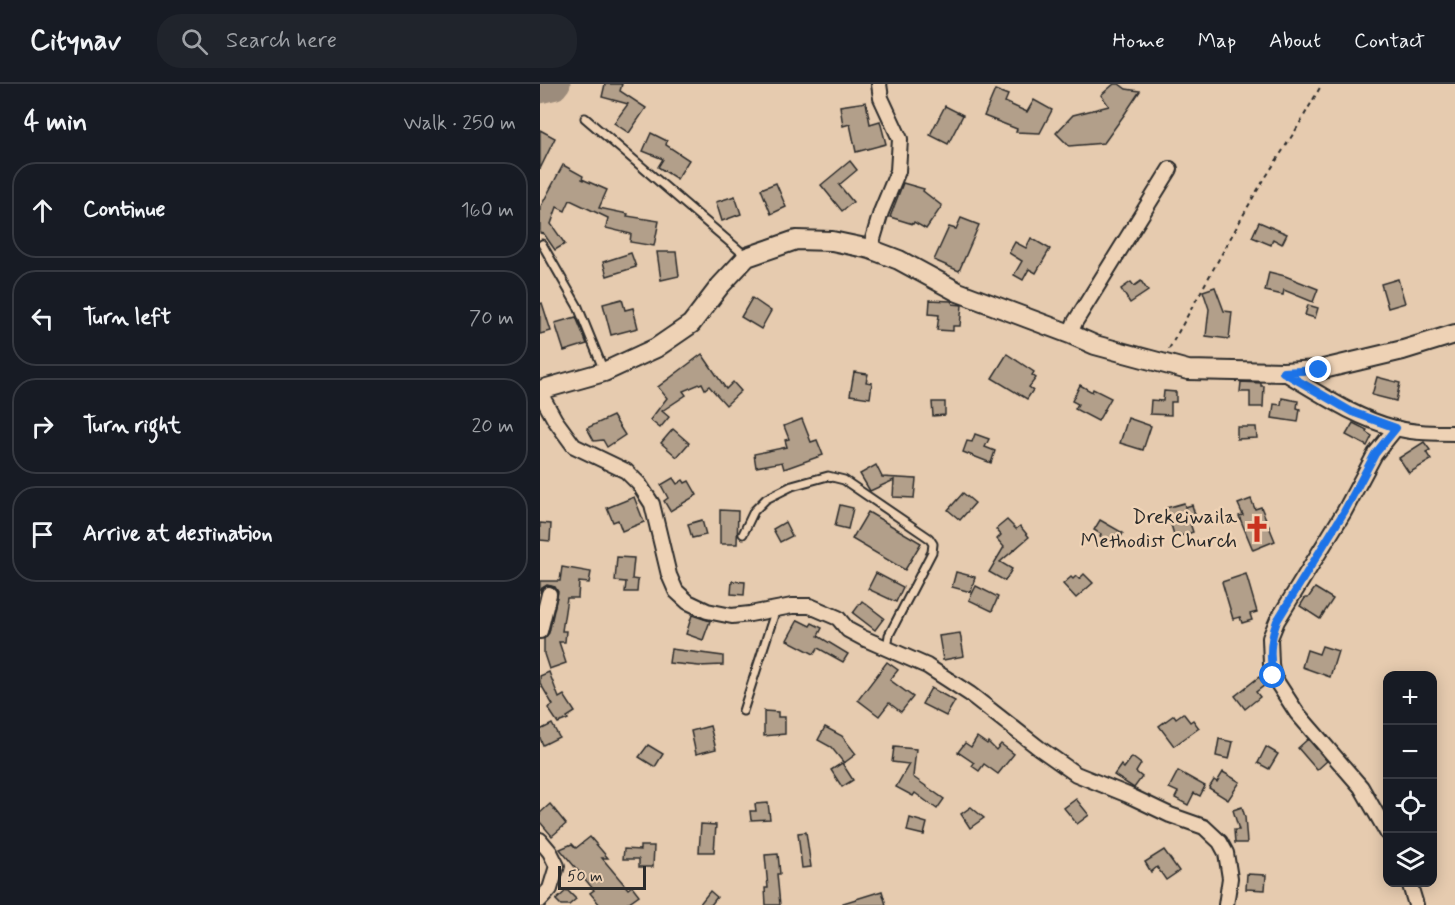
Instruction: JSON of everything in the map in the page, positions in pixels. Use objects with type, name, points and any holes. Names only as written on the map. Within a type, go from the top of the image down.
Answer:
[{"type":"street","points":[[870,249],[881,212],[898,171],[900,139],[881,98],[879,84]]},
{"type":"street","points":[[1070,334],[1075,322],[1170,169]]},
{"type":"street","points":[[1226,905],[1230,878],[1226,853],[1220,842],[1204,827],[1170,815],[1077,774],[1039,748],[970,694],[927,666],[848,630],[838,618],[810,606],[774,608],[732,616],[707,611],[688,602],[675,591],[652,504],[639,484],[626,471],[574,446],[555,420],[540,392],[604,372],[656,348],[691,324],[720,286],[747,257],[796,240],[832,241],[870,249],[899,260],[958,292],[1095,345],[1188,370],[1283,372],[1319,370],[1402,350],[1455,334]]},
{"type":"street","points":[[1283,372],[1352,412],[1396,428],[1426,433],[1455,433]]},
{"type":"street","points":[[1387,833],[1361,787],[1297,713],[1273,676],[1270,638],[1277,621],[1344,512],[1379,449],[1396,428]]},
{"type":"street","points":[[540,631],[549,594]]},
{"type":"street","points":[[540,840],[550,852],[557,866],[550,889],[540,900]]},
{"type":"street","points":[[1411,887],[1416,905]]},
{"type":"lane","points":[[585,118],[747,257]]},
{"type":"lane","points":[[542,244],[578,307],[604,372]]},
{"type":"lane","points":[[742,534],[754,511],[766,499],[792,486],[828,476],[844,480],[929,538],[933,544],[932,552],[889,635],[887,649]]},
{"type":"lane","points":[[743,711],[774,615],[774,608]]},
{"type":"path","points":[[1161,363],[1255,194],[1322,84]]},
{"type":"building","points":[[605,84],[622,84],[620,91],[646,108],[629,133],[614,123],[628,104],[602,97]]},
{"type":"building","points":[[1114,84],[1140,91],[1104,143],[1069,146],[1056,133],[1073,115],[1109,106],[1101,95]]},
{"type":"building","points":[[995,90],[1008,95],[1005,102],[1027,112],[1034,100],[1052,110],[1040,133],[1016,132],[1017,129],[984,116]]},
{"type":"building","points":[[866,102],[870,124],[880,121],[886,144],[856,152],[850,124],[843,126],[840,106]]},
{"type":"building","points":[[945,106],[963,115],[948,144],[930,135]]},
{"type":"building","points":[[540,130],[555,138],[540,169]]},
{"type":"building","points":[[651,133],[667,141],[666,145],[689,160],[677,179],[658,167],[663,159],[643,151]]},
{"type":"building","points":[[850,161],[857,170],[839,185],[853,202],[842,211],[821,185]]},
{"type":"building","points":[[563,165],[583,176],[582,179],[607,190],[599,208],[628,214],[627,216],[659,221],[654,246],[630,242],[631,234],[606,228],[608,218],[570,200],[565,211],[557,207],[551,224],[565,244],[555,250],[544,234],[540,233],[540,208]]},
{"type":"building","points":[[776,183],[786,207],[771,214],[761,189]]},
{"type":"building","points":[[903,183],[924,189],[923,191],[942,206],[926,229],[914,222],[913,224],[890,217]]},
{"type":"building","points":[[735,196],[741,214],[722,221],[716,202]]},
{"type":"building","points":[[961,218],[979,225],[959,271],[934,260],[949,227],[956,229]]},
{"type":"building","points":[[1259,222],[1287,234],[1282,244],[1273,239],[1271,245],[1252,237]]},
{"type":"building","points":[[1031,238],[1050,249],[1036,273],[1029,269],[1023,280],[1014,275],[1022,261],[1009,253],[1015,242],[1026,248]]},
{"type":"building","points":[[657,252],[676,252],[679,276],[661,280]]},
{"type":"building","points":[[631,253],[636,267],[607,276],[603,262]]},
{"type":"building","points":[[1269,272],[1318,289],[1313,302],[1284,290],[1283,295],[1265,291]]},
{"type":"building","points":[[1398,279],[1405,303],[1388,308],[1381,284]]},
{"type":"building","points":[[1141,281],[1148,291],[1130,303],[1121,289],[1131,282],[1134,286]]},
{"type":"building","points":[[1215,287],[1224,311],[1232,312],[1229,339],[1206,336],[1209,309],[1203,291]]},
{"type":"building","points":[[752,298],[771,311],[761,329],[741,317]]},
{"type":"building","points":[[622,299],[625,310],[633,308],[638,328],[611,335],[603,304]]},
{"type":"building","points":[[930,300],[951,301],[953,304],[962,305],[960,326],[953,326],[953,331],[937,330],[939,315],[929,314]]},
{"type":"building","points":[[542,303],[551,331],[540,334],[540,304]]},
{"type":"building","points":[[1308,305],[1318,308],[1315,318],[1305,315]]},
{"type":"building","points":[[576,317],[587,344],[564,351],[555,323]]},
{"type":"building","points":[[702,354],[726,389],[733,382],[741,391],[726,405],[709,386],[705,389],[702,383],[683,391],[686,395],[662,411],[669,417],[660,428],[650,420],[667,398],[658,387]]},
{"type":"building","points":[[1007,354],[1034,372],[1032,375],[1036,378],[1029,387],[1033,390],[1027,399],[992,378]]},
{"type":"building","points":[[854,372],[868,374],[866,382],[872,383],[870,398],[850,395]]},
{"type":"building","points":[[1377,377],[1400,383],[1396,401],[1372,395]]},
{"type":"building","points":[[1241,382],[1261,383],[1261,386],[1264,386],[1263,407],[1250,407],[1250,392],[1240,392]]},
{"type":"building","points":[[1080,385],[1092,392],[1093,389],[1111,398],[1098,421],[1075,409],[1078,404],[1072,401]]},
{"type":"building","points":[[1164,391],[1176,392],[1176,402],[1171,402],[1171,415],[1150,414],[1151,400],[1163,401]]},
{"type":"building","points":[[1282,398],[1298,401],[1297,408],[1300,409],[1298,422],[1272,418],[1274,404],[1281,405]]},
{"type":"building","points":[[932,402],[945,402],[945,415],[933,416]]},
{"type":"building","points":[[613,416],[625,435],[607,447],[603,440],[594,441],[587,428]]},
{"type":"building","points":[[1128,418],[1151,426],[1143,450],[1120,443]]},
{"type":"building","points":[[802,419],[811,442],[817,440],[823,455],[784,469],[782,462],[756,467],[754,454],[787,447],[785,440],[789,439],[784,426]]},
{"type":"building","points":[[1353,423],[1367,430],[1366,432],[1372,436],[1367,446],[1346,435]]},
{"type":"building","points":[[1237,427],[1256,427],[1257,438],[1237,439]]},
{"type":"building","points":[[673,429],[689,443],[677,457],[661,443]]},
{"type":"building","points":[[975,434],[989,439],[985,447],[995,451],[991,463],[963,452],[967,441],[972,442]]},
{"type":"building","points":[[1424,442],[1430,450],[1426,452],[1431,460],[1409,473],[1399,458]]},
{"type":"building","points":[[876,465],[882,477],[916,479],[914,498],[893,497],[894,480],[870,491],[860,474]]},
{"type":"building","points":[[673,478],[677,484],[683,480],[685,483],[689,481],[697,495],[670,511],[664,501],[668,498],[661,485]]},
{"type":"building","points":[[963,493],[975,503],[960,520],[948,510]]},
{"type":"building","points":[[634,497],[644,522],[622,531],[618,520],[613,522],[607,508]]},
{"type":"building","name":"Drekeiwaila Methodist Church","points":[[1251,499],[1255,509],[1261,507],[1275,541],[1253,550],[1239,516],[1243,515],[1238,504]]},
{"type":"building","points":[[1184,503],[1185,507],[1192,505],[1196,518],[1189,520],[1193,532],[1175,538],[1166,508]]},
{"type":"building","points":[[840,505],[853,508],[848,529],[835,526]]},
{"type":"building","points":[[720,510],[738,511],[737,544],[720,544]]},
{"type":"building","points":[[868,512],[921,543],[905,570],[852,539]]},
{"type":"building","points":[[702,520],[706,535],[692,538],[688,524]]},
{"type":"building","points":[[1007,520],[1016,529],[1020,526],[1029,537],[1000,562],[1012,569],[1005,581],[989,572],[1004,547],[997,539],[1001,535],[996,529]]},
{"type":"building","points":[[1100,520],[1123,533],[1116,547],[1100,537],[1101,534],[1094,530]]},
{"type":"building","points":[[785,522],[792,536],[780,542],[773,529]]},
{"type":"building","points":[[540,523],[551,524],[550,541],[540,540]]},
{"type":"building","points":[[617,557],[634,558],[632,579],[638,580],[637,592],[625,592],[626,582],[615,581]]},
{"type":"building","points":[[562,567],[591,572],[589,583],[579,582],[578,598],[567,598],[562,631],[566,631],[565,642],[559,642],[566,663],[549,669],[544,654],[544,639],[549,633],[558,592],[555,587],[547,585],[540,593],[540,581],[560,581]]},
{"type":"building","points":[[956,572],[975,577],[971,592],[952,587]]},
{"type":"building","points":[[876,573],[903,587],[896,602],[868,589]]},
{"type":"building","points":[[1084,574],[1093,583],[1076,598],[1063,584],[1071,577],[1073,579],[1076,576],[1079,579]]},
{"type":"building","points":[[1246,574],[1257,612],[1250,614],[1252,620],[1242,623],[1240,617],[1233,619],[1222,582]]},
{"type":"building","points":[[732,581],[745,582],[744,595],[731,594]]},
{"type":"building","points":[[976,586],[998,597],[992,611],[969,600]]},
{"type":"building","points":[[1315,588],[1333,599],[1320,619],[1300,606]]},
{"type":"building","points":[[862,601],[884,618],[875,630],[853,613]]},
{"type":"building","points":[[692,615],[710,621],[703,640],[686,634]]},
{"type":"building","points":[[798,620],[810,626],[812,623],[822,628],[818,636],[848,654],[843,662],[818,648],[814,654],[787,640]]},
{"type":"building","points":[[960,633],[964,656],[943,660],[939,636]]},
{"type":"building","points":[[1322,646],[1338,651],[1330,677],[1302,667],[1307,650],[1319,654]]},
{"type":"building","points":[[671,649],[723,656],[723,665],[699,666],[669,663]]},
{"type":"building","points":[[887,662],[898,670],[890,680],[913,697],[901,712],[889,703],[879,716],[858,700]]},
{"type":"building","points":[[549,672],[559,698],[564,695],[575,712],[567,717],[568,719],[558,723],[548,708],[553,705],[540,683],[540,676]]},
{"type":"building","points":[[1259,677],[1265,685],[1256,692],[1260,697],[1245,709],[1235,696]]},
{"type":"building","points":[[931,688],[955,701],[946,716],[922,704]]},
{"type":"building","points":[[764,711],[778,712],[778,717],[785,717],[785,734],[764,736]]},
{"type":"building","points":[[1183,713],[1199,728],[1174,746],[1159,726],[1174,715],[1176,718]]},
{"type":"building","points":[[552,724],[559,737],[543,745],[540,730]]},
{"type":"building","points":[[710,726],[716,749],[696,754],[691,731]]},
{"type":"building","points":[[825,727],[842,736],[856,754],[844,763],[831,747],[818,740]]},
{"type":"building","points":[[977,737],[987,744],[988,742],[996,750],[1001,744],[1014,754],[998,774],[984,764],[979,771],[972,766],[974,763],[958,752],[965,743],[971,747]]},
{"type":"building","points":[[1219,739],[1233,742],[1229,759],[1216,756]]},
{"type":"building","points":[[1308,739],[1327,761],[1317,770],[1298,748]]},
{"type":"building","points":[[648,745],[663,754],[655,767],[639,757]]},
{"type":"building","points":[[894,747],[916,749],[913,777],[944,799],[937,809],[915,793],[913,796],[896,787],[909,764],[892,762]]},
{"type":"building","points":[[1266,747],[1278,754],[1269,769],[1258,763]]},
{"type":"building","points":[[1132,757],[1141,764],[1136,772],[1142,777],[1134,788],[1114,775],[1121,765],[1124,768]]},
{"type":"building","points":[[842,763],[853,780],[842,787],[831,770]]},
{"type":"building","points":[[1178,771],[1205,786],[1200,796],[1194,793],[1188,805],[1175,798],[1178,792],[1169,788]]},
{"type":"building","points":[[1223,772],[1240,782],[1228,800],[1209,788],[1214,780],[1217,782]]},
{"type":"building","points":[[1076,799],[1089,815],[1077,824],[1064,808]]},
{"type":"building","points":[[768,803],[770,819],[751,820],[750,811],[756,811],[755,804]]},
{"type":"building","points":[[550,804],[566,824],[552,836],[540,822],[540,813]]},
{"type":"building","points":[[971,807],[984,818],[970,828],[961,814]]},
{"type":"building","points":[[1242,807],[1247,843],[1235,843],[1234,830],[1239,830],[1233,810]]},
{"type":"building","points":[[910,818],[927,823],[924,835],[907,831]]},
{"type":"building","points":[[701,824],[716,825],[714,852],[699,852]]},
{"type":"building","points":[[806,832],[811,867],[802,868],[798,833]]},
{"type":"building","points":[[590,837],[608,858],[602,858],[628,889],[632,886],[639,895],[625,905],[600,905],[590,893],[594,890],[560,849],[572,844],[576,848]]},
{"type":"building","points":[[640,846],[654,846],[653,867],[639,867],[639,859],[623,859],[624,849],[640,850]]},
{"type":"building","points":[[1164,850],[1179,871],[1166,880],[1157,867],[1151,872],[1145,862]]},
{"type":"building","points":[[778,854],[780,905],[766,905],[765,888],[768,888],[765,855]]},
{"type":"building","points":[[1247,874],[1266,875],[1265,890],[1246,889]]},
{"type":"building","points":[[567,890],[576,899],[569,905],[561,905],[556,900]]},
{"type":"building","points":[[710,891],[717,897],[711,905],[699,905]]},
{"type":"building","points":[[882,891],[886,905],[843,905],[843,903]]},
{"type":"waterway","points":[[540,93],[556,89],[560,84]]},
{"type":"place","name":"Drekeiwaila Methodist Church","points":[[1257,529]]},
{"type":"route","points":[[1273,676],[1270,638],[1277,621],[1344,512],[1375,454],[1396,428],[1352,412],[1283,372],[1319,370]]}]
